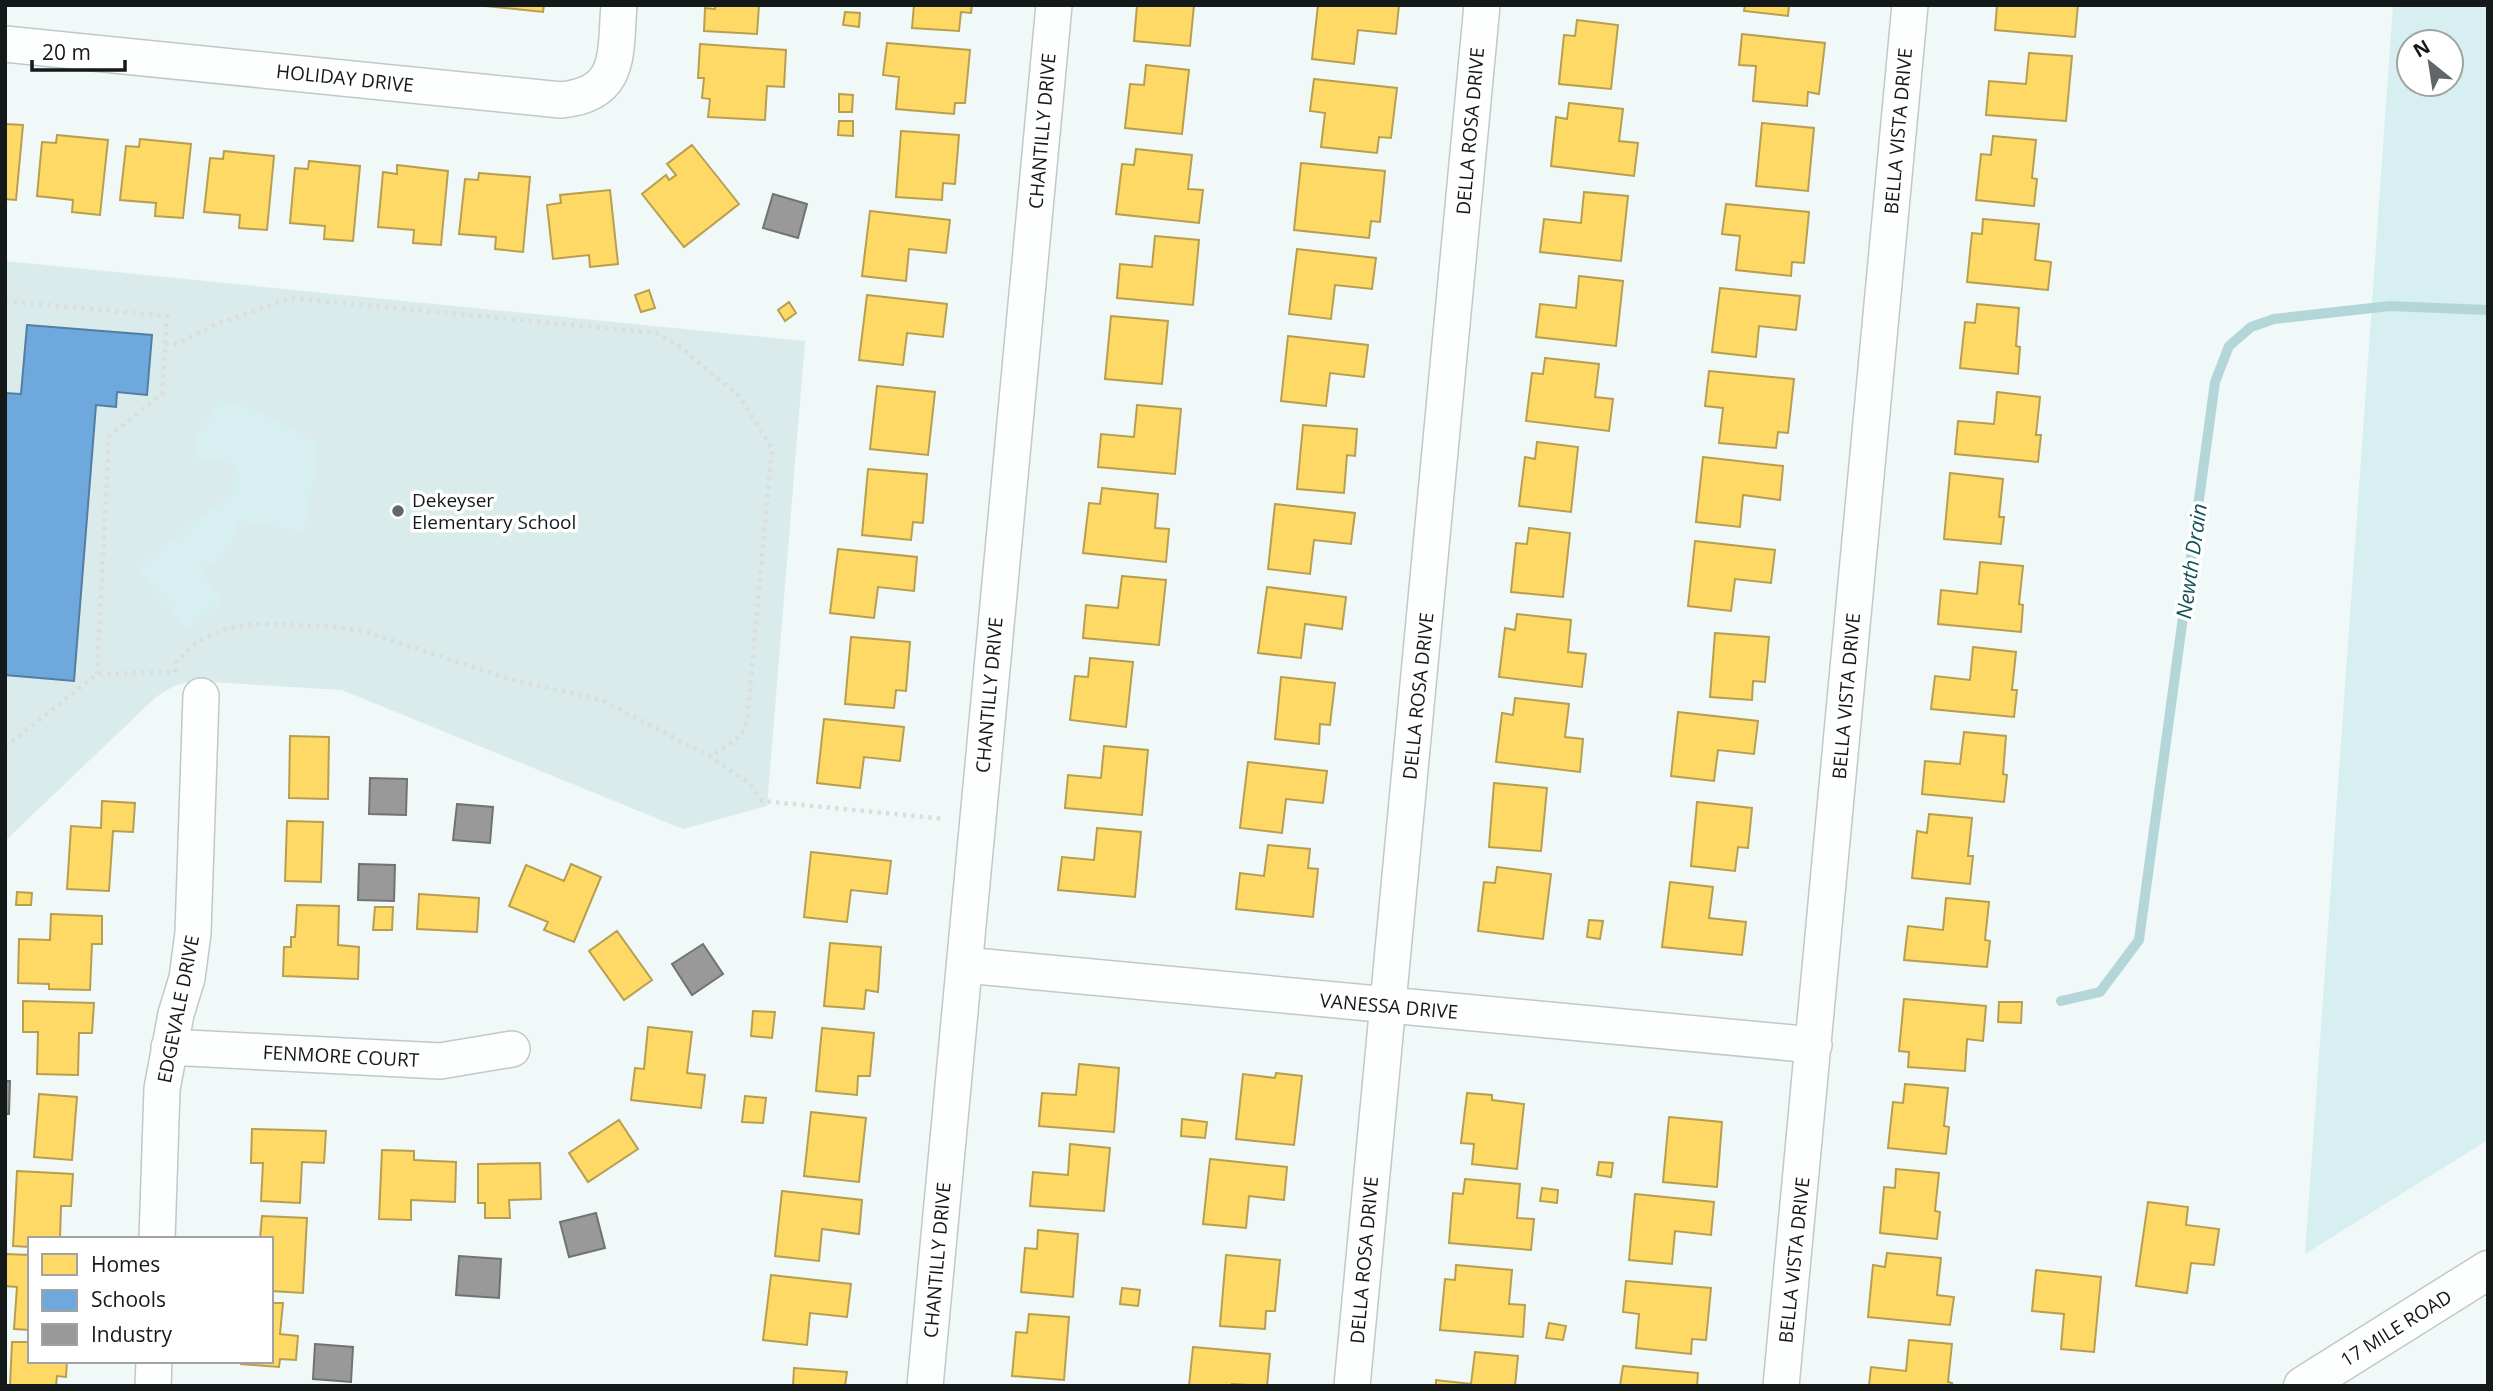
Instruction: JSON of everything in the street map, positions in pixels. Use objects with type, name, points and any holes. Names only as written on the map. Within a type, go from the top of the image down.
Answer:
[{"type":"street","name":"HOLIDAY DRIVE","points":[[5,44],[561,100],[588,95],[598,88],[613,66],[620,5]]},
{"type":"street","name":"CHANTILLY DRIVE","points":[[925,1386],[1054,5]]},
{"type":"street","name":"DELLA ROSA DRIVE","points":[[1352,1386],[1482,5]]},
{"type":"street","name":"BELLA VISTA DRIVE","points":[[1782,1386],[1910,5]]},
{"type":"street","name":"EDGEVALE DRIVE","points":[[158,1237],[162,1088],[187,978],[193,933],[201,696]]},
{"type":"street","name":"VANESSA DRIVE","points":[[965,965],[1814,1045]]},
{"type":"street","name":"FENMORE COURT","points":[[169,1048],[440,1061],[512,1049]]},
{"type":"street","name":"17 MILE ROAD","points":[[2303,1386],[2488,1270]]},
{"type":"street","points":[[153,1386],[154,1363]]},
{"type":"path","points":[[165,344],[177,344],[214,325],[291,298],[656,333],[675,343],[739,396],[772,448],[747,722],[745,732],[711,757]]},
{"type":"path","points":[[5,301],[167,316],[162,394],[110,436],[97,674]]},
{"type":"path","points":[[5,747],[97,674],[174,672],[176,662],[198,641],[228,628],[257,624],[330,626],[366,632],[510,679],[602,700],[711,757],[749,783],[762,801],[949,819]]},
{"type":"shaded area","points":[[2393,5],[2488,5],[2488,1140],[2305,1254]]},
{"type":"shaded area","name":"Dekeyser Elementary School","points":[[5,261],[805,341],[767,806],[683,829],[342,690],[192,681],[174,686],[156,697],[5,841]]},
{"type":"shaded area","points":[[220,400],[258,410],[316,443],[318,454],[304,532],[236,520],[231,550],[201,571],[223,602],[186,629],[137,568],[232,493],[234,464],[197,459],[196,436]]},
{"type":"building: Homes","points":[[476,5],[544,5],[543,12]]},
{"type":"building: Homes","points":[[715,5],[759,5],[757,34],[704,31],[705,8],[715,9]]},
{"type":"building: Homes","points":[[914,5],[972,5],[971,13],[961,12],[959,31],[912,28]]},
{"type":"building: Homes","points":[[1137,5],[1194,5],[1190,46],[1134,41]]},
{"type":"building: Homes","points":[[1318,5],[1399,5],[1396,34],[1358,30],[1354,64],[1312,59]]},
{"type":"building: Homes","points":[[1745,5],[1789,5],[1788,16],[1744,11]]},
{"type":"building: Homes","points":[[1997,5],[2078,5],[2075,37],[1995,30]]},
{"type":"building: Homes","points":[[845,12],[860,13],[859,27],[843,25]]},
{"type":"building: Homes","points":[[1577,20],[1618,25],[1611,89],[1559,84],[1564,35],[1575,36]]},
{"type":"building: Homes","points":[[1742,34],[1825,43],[1819,94],[1808,92],[1807,106],[1753,101],[1756,66],[1739,65]]},
{"type":"building: Homes","points":[[887,43],[970,50],[965,103],[955,103],[954,114],[896,109],[899,77],[883,75]]},
{"type":"building: Homes","points":[[700,44],[786,50],[784,87],[767,86],[765,120],[708,117],[710,99],[702,98],[704,78],[698,78]]},
{"type":"building: Homes","points":[[2029,53],[2072,56],[2066,121],[1986,115],[1989,81],[2026,84]]},
{"type":"building: Homes","points":[[1146,65],[1189,70],[1182,134],[1125,128],[1130,84],[1144,85]]},
{"type":"building: Homes","points":[[1314,79],[1397,88],[1391,138],[1379,137],[1377,153],[1321,147],[1325,113],[1310,111]]},
{"type":"building: Homes","points":[[839,94],[853,95],[852,112],[839,112]]},
{"type":"building: Homes","points":[[1569,103],[1623,109],[1619,141],[1638,143],[1634,176],[1551,166],[1556,117],[1567,119]]},
{"type":"building: Homes","points":[[839,121],[853,121],[853,136],[838,135]]},
{"type":"building: Homes","points":[[1762,123],[1814,128],[1808,191],[1756,186]]},
{"type":"building: Homes","points":[[5,124],[23,125],[16,200],[5,199]]},
{"type":"building: Homes","points":[[901,131],[959,135],[955,184],[943,183],[942,200],[896,197]]},
{"type":"building: Homes","points":[[57,135],[108,140],[100,215],[72,212],[73,200],[37,196],[42,142],[56,143]]},
{"type":"building: Homes","points":[[1993,136],[2036,140],[2032,178],[2037,179],[2034,206],[1976,200],[1981,154],[1991,155]]},
{"type":"building: Homes","points":[[140,139],[191,144],[183,218],[155,216],[156,203],[120,200],[126,146],[139,147]]},
{"type":"building: Homes","points":[[692,145],[739,204],[684,247],[642,194],[666,175],[669,180],[676,175],[667,164]]},
{"type":"building: Homes","points":[[1136,149],[1192,155],[1188,189],[1203,190],[1199,223],[1116,214],[1122,164],[1134,165]]},
{"type":"building: Homes","points":[[224,151],[274,156],[267,230],[239,228],[240,215],[204,212],[210,158],[223,159]]},
{"type":"building: Homes","points":[[309,161],[360,166],[353,241],[324,239],[325,226],[290,223],[295,168],[308,169]]},
{"type":"building: Homes","points":[[1301,163],[1385,171],[1380,222],[1371,221],[1369,238],[1294,230]]},
{"type":"building: Homes","points":[[397,165],[448,171],[441,245],[413,243],[414,230],[378,227],[383,172],[397,174]]},
{"type":"building: Homes","points":[[479,173],[530,177],[523,252],[495,249],[496,237],[459,234],[465,179],[478,180]]},
{"type":"building: Homes","points":[[610,190],[618,264],[590,267],[589,255],[553,259],[547,205],[561,203],[560,195]]},
{"type":"building: Homes","points":[[1584,192],[1628,196],[1621,261],[1540,252],[1544,219],[1581,223]]},
{"type":"building: Homes","points":[[1726,204],[1809,212],[1804,263],[1792,262],[1791,276],[1736,270],[1740,236],[1722,234]]},
{"type":"building: Homes","points":[[870,211],[950,220],[946,253],[909,249],[906,281],[862,276]]},
{"type":"building: Homes","points":[[1983,219],[2039,224],[2035,260],[2051,262],[2048,290],[1967,282],[1972,233],[1982,234]]},
{"type":"building: Homes","points":[[1155,236],[1199,240],[1193,305],[1117,298],[1120,264],[1152,267]]},
{"type":"building: Homes","points":[[1297,249],[1376,258],[1372,289],[1335,285],[1331,319],[1289,314]]},
{"type":"building: Homes","points":[[1579,276],[1623,281],[1616,346],[1536,337],[1540,304],[1576,308]]},
{"type":"building: Homes","points":[[1720,288],[1800,296],[1796,330],[1759,326],[1756,357],[1712,352]]},
{"type":"building: Homes","points":[[649,290],[655,308],[641,312],[635,295]]},
{"type":"building: Homes","points":[[867,295],[947,304],[943,337],[907,333],[903,365],[859,360]]},
{"type":"building: Homes","points":[[789,302],[796,313],[785,321],[778,310]]},
{"type":"building: Homes","points":[[1977,304],[2019,308],[2016,346],[2020,347],[2018,374],[1960,368],[1965,322],[1975,323]]},
{"type":"building: Homes","points":[[1111,316],[1168,321],[1162,384],[1105,379]]},
{"type":"building: Homes","points":[[1288,336],[1368,345],[1364,377],[1330,373],[1326,406],[1281,401]]},
{"type":"building: Homes","points":[[1545,358],[1599,364],[1595,397],[1613,399],[1609,431],[1526,421],[1532,373],[1543,374]]},
{"type":"building: Homes","points":[[1709,371],[1794,379],[1788,433],[1778,432],[1776,448],[1719,443],[1723,408],[1705,406]]},
{"type":"building: Homes","points":[[877,386],[935,392],[928,455],[870,449]]},
{"type":"building: Homes","points":[[1997,392],[2040,397],[2036,435],[2041,435],[2038,462],[1955,454],[1958,421],[1994,424]]},
{"type":"building: Homes","points":[[1137,405],[1181,409],[1175,474],[1098,467],[1101,434],[1134,437]]},
{"type":"building: Homes","points":[[1303,425],[1357,429],[1355,456],[1347,455],[1344,493],[1297,489]]},
{"type":"building: Homes","points":[[1537,442],[1578,447],[1571,512],[1519,506],[1525,457],[1535,459]]},
{"type":"building: Homes","points":[[1703,457],[1783,466],[1780,500],[1743,495],[1740,527],[1696,522]]},
{"type":"building: Homes","points":[[868,469],[927,474],[923,523],[913,522],[911,540],[862,535]]},
{"type":"building: Homes","points":[[1950,473],[2003,479],[1999,517],[2004,517],[2001,544],[1944,539]]},
{"type":"building: Homes","points":[[1102,488],[1158,494],[1155,528],[1169,529],[1166,562],[1083,553],[1089,503],[1100,504]]},
{"type":"building: Homes","points":[[1275,504],[1355,513],[1351,544],[1314,540],[1310,574],[1268,569]]},
{"type":"building: Homes","points":[[1529,528],[1570,533],[1563,597],[1511,592],[1516,543],[1527,544]]},
{"type":"building: Homes","points":[[1695,541],[1775,550],[1771,583],[1735,579],[1731,611],[1688,606]]},
{"type":"building: Homes","points":[[838,549],[917,557],[914,591],[878,587],[874,618],[830,613]]},
{"type":"building: Homes","points":[[1980,562],[2023,566],[2019,604],[2023,605],[2021,632],[1938,624],[1941,590],[1977,594]]},
{"type":"building: Homes","points":[[1122,576],[1166,580],[1159,645],[1083,638],[1086,605],[1118,608]]},
{"type":"building: Homes","points":[[1267,587],[1346,597],[1342,629],[1305,624],[1301,658],[1258,653]]},
{"type":"building: Homes","points":[[1517,614],[1571,620],[1568,652],[1586,654],[1582,687],[1499,677],[1505,628],[1515,630]]},
{"type":"building: Homes","points":[[1715,633],[1769,637],[1765,682],[1753,681],[1752,700],[1710,697]]},
{"type":"building: Homes","points":[[851,637],[910,642],[906,691],[896,690],[894,708],[845,704]]},
{"type":"building: Homes","points":[[1973,647],[2016,652],[2012,690],[2017,690],[2014,717],[1931,709],[1935,676],[1970,680]]},
{"type":"building: Homes","points":[[1090,658],[1133,662],[1126,727],[1070,720],[1075,676],[1088,677]]},
{"type":"building: Homes","points":[[1281,677],[1335,683],[1330,725],[1320,724],[1319,744],[1275,739]]},
{"type":"building: Homes","points":[[1515,698],[1569,704],[1565,737],[1583,739],[1580,772],[1496,762],[1502,713],[1513,715]]},
{"type":"building: Homes","points":[[1678,712],[1758,721],[1754,754],[1718,750],[1714,781],[1671,776]]},
{"type":"building: Homes","points":[[824,719],[904,727],[900,761],[864,757],[860,788],[817,783]]},
{"type":"building: Homes","points":[[1964,732],[2006,736],[2003,774],[2007,775],[2004,802],[1922,794],[1925,761],[1960,764]]},
{"type":"building: Homes","points":[[290,736],[329,737],[328,799],[289,798]]},
{"type":"building: Homes","points":[[1104,746],[1148,750],[1142,815],[1065,808],[1068,775],[1101,778]]},
{"type":"building: Homes","points":[[1248,762],[1327,771],[1323,803],[1286,799],[1282,833],[1240,828]]},
{"type":"building: Homes","points":[[1494,783],[1547,788],[1541,851],[1489,847]]},
{"type":"building: Homes","points":[[102,801],[135,803],[133,832],[113,831],[109,891],[67,889],[71,826],[101,828]]},
{"type":"building: Homes","points":[[1697,802],[1752,808],[1748,848],[1738,847],[1735,871],[1691,866]]},
{"type":"building: Homes","points":[[1929,814],[1972,818],[1968,856],[1973,856],[1970,884],[1912,878],[1917,831],[1927,833]]},
{"type":"building: Homes","points":[[287,821],[323,822],[321,882],[285,881]]},
{"type":"building: Homes","points":[[1097,828],[1141,832],[1135,897],[1058,890],[1062,857],[1094,860]]},
{"type":"building: Homes","points":[[1268,845],[1310,849],[1308,868],[1318,869],[1313,917],[1236,909],[1240,873],[1264,876]]},
{"type":"building: Homes","points":[[811,852],[891,861],[887,894],[851,890],[847,922],[804,917]]},
{"type":"building: Homes","points":[[571,864],[601,877],[574,942],[544,930],[548,922],[509,906],[526,865],[564,881]]},
{"type":"building: Homes","points":[[1497,867],[1551,874],[1543,939],[1478,931],[1484,882],[1495,883]]},
{"type":"building: Homes","points":[[1670,882],[1713,887],[1709,918],[1746,922],[1742,955],[1662,947]]},
{"type":"building: Homes","points":[[17,892],[32,893],[31,905],[16,905]]},
{"type":"building: Homes","points":[[419,894],[479,898],[477,932],[417,929]]},
{"type":"building: Homes","points":[[1946,898],[1989,902],[1985,940],[1990,941],[1987,967],[1904,960],[1908,926],[1943,930]]},
{"type":"building: Homes","points":[[297,905],[339,906],[338,945],[359,947],[358,979],[283,976],[284,947],[291,947],[291,937],[295,937]]},
{"type":"building: Homes","points":[[375,907],[393,907],[392,930],[373,930]]},
{"type":"building: Homes","points":[[51,914],[102,916],[102,944],[92,944],[90,990],[49,989],[49,984],[18,983],[19,939],[50,940]]},
{"type":"building: Homes","points":[[1589,920],[1603,921],[1600,939],[1587,937]]},
{"type":"building: Homes","points":[[617,931],[652,980],[624,1000],[589,951]]},
{"type":"building: Homes","points":[[830,943],[881,947],[878,992],[866,990],[864,1009],[824,1006]]},
{"type":"building: Homes","points":[[1904,999],[1986,1006],[1983,1041],[1967,1039],[1965,1071],[1908,1067],[1909,1052],[1899,1051]]},
{"type":"building: Homes","points":[[23,1001],[94,1003],[92,1033],[79,1033],[78,1075],[37,1074],[38,1032],[23,1032]]},
{"type":"building: Homes","points":[[1999,1002],[2022,1002],[2021,1023],[1998,1022]]},
{"type":"building: Homes","points":[[753,1011],[775,1012],[772,1038],[751,1036]]},
{"type":"building: Homes","points":[[648,1027],[692,1032],[687,1073],[705,1075],[701,1108],[631,1100],[635,1068],[644,1069]]},
{"type":"building: Homes","points":[[822,1028],[874,1033],[870,1076],[858,1076],[857,1095],[816,1091]]},
{"type":"building: Homes","points":[[1079,1064],[1119,1068],[1114,1132],[1039,1126],[1042,1093],[1076,1095]]},
{"type":"building: Homes","points":[[1276,1073],[1302,1076],[1294,1145],[1236,1139],[1243,1074],[1275,1078]]},
{"type":"building: Homes","points":[[1905,1084],[1948,1088],[1944,1126],[1949,1127],[1946,1154],[1888,1148],[1893,1102],[1903,1103]]},
{"type":"building: Homes","points":[[1467,1093],[1492,1095],[1492,1100],[1524,1104],[1517,1169],[1472,1164],[1474,1144],[1461,1143]]},
{"type":"building: Homes","points":[[39,1094],[77,1097],[72,1160],[34,1157]]},
{"type":"building: Homes","points":[[745,1096],[766,1098],[763,1123],[742,1122]]},
{"type":"building: Homes","points":[[811,1112],[866,1118],[859,1182],[804,1176]]},
{"type":"building: Homes","points":[[1669,1117],[1722,1122],[1717,1187],[1663,1182]]},
{"type":"building: Homes","points":[[1182,1119],[1207,1122],[1205,1138],[1181,1136]]},
{"type":"building: Homes","points":[[619,1120],[638,1149],[588,1182],[569,1153]]},
{"type":"building: Homes","points":[[252,1129],[326,1131],[324,1163],[302,1162],[300,1203],[261,1201],[263,1163],[251,1163]]},
{"type":"building: Homes","points":[[1070,1144],[1110,1148],[1104,1211],[1030,1206],[1033,1172],[1068,1175]]},
{"type":"building: Homes","points":[[382,1150],[414,1151],[414,1160],[456,1162],[455,1202],[411,1200],[411,1220],[379,1219]]},
{"type":"building: Homes","points":[[1210,1159],[1287,1167],[1284,1200],[1249,1196],[1246,1228],[1203,1224]]},
{"type":"building: Homes","points":[[1599,1162],[1613,1163],[1611,1177],[1597,1175]]},
{"type":"building: Homes","points":[[540,1163],[541,1199],[509,1200],[510,1218],[485,1218],[485,1203],[478,1203],[478,1164]]},
{"type":"building: Homes","points":[[1896,1169],[1939,1173],[1935,1211],[1940,1212],[1937,1239],[1880,1233],[1884,1187],[1895,1188]]},
{"type":"building: Homes","points":[[17,1171],[73,1174],[71,1206],[61,1206],[60,1237],[28,1237],[28,1247],[13,1246]]},
{"type":"building: Homes","points":[[1465,1179],[1520,1184],[1517,1218],[1534,1219],[1531,1250],[1449,1243],[1453,1193],[1463,1194]]},
{"type":"building: Homes","points":[[1542,1188],[1558,1190],[1557,1203],[1540,1201]]},
{"type":"building: Homes","points":[[782,1191],[862,1200],[859,1234],[822,1229],[819,1261],[775,1256]]},
{"type":"building: Homes","points":[[1635,1194],[1714,1202],[1711,1235],[1675,1231],[1672,1264],[1629,1260]]},
{"type":"building: Homes","points":[[2148,1202],[2188,1207],[2186,1225],[2219,1229],[2214,1265],[2191,1263],[2187,1293],[2136,1286]]},
{"type":"building: Homes","points":[[262,1216],[307,1218],[303,1293],[273,1291],[273,1237],[260,1237]]},
{"type":"building: Homes","points":[[1038,1230],[1078,1234],[1073,1297],[1021,1292],[1025,1248],[1037,1249]]},
{"type":"building: Homes","points":[[1887,1253],[1941,1258],[1937,1295],[1954,1297],[1950,1325],[1868,1317],[1873,1265],[1885,1267]]},
{"type":"building: Homes","points":[[5,1254],[28,1255],[28,1330],[14,1329],[17,1287],[5,1286]]},
{"type":"building: Homes","points":[[1226,1255],[1280,1260],[1275,1311],[1266,1311],[1265,1329],[1220,1326]]},
{"type":"building: Homes","points":[[1456,1265],[1512,1270],[1509,1304],[1525,1305],[1523,1337],[1440,1330],[1445,1279],[1455,1280]]},
{"type":"building: Homes","points":[[2036,1270],[2101,1277],[2094,1352],[2061,1349],[2064,1314],[2032,1311]]},
{"type":"building: Homes","points":[[771,1275],[851,1284],[847,1317],[810,1313],[807,1345],[763,1340]]},
{"type":"building: Homes","points":[[1626,1281],[1711,1288],[1706,1340],[1692,1339],[1691,1354],[1636,1348],[1639,1314],[1623,1312]]},
{"type":"building: Homes","points":[[1122,1288],[1140,1290],[1138,1306],[1120,1304]]},
{"type":"building: Homes","points":[[273,1303],[283,1303],[280,1334],[298,1336],[296,1360],[280,1359],[279,1367],[241,1364],[273,1363]]},
{"type":"building: Homes","points":[[1029,1314],[1069,1317],[1064,1380],[1012,1376],[1016,1332],[1027,1333]]},
{"type":"building: Homes","points":[[1549,1323],[1566,1326],[1563,1340],[1546,1338]]},
{"type":"building: Homes","points":[[1909,1340],[1952,1344],[1948,1382],[1952,1383],[1952,1386],[1869,1386],[1871,1367],[1906,1371]]},
{"type":"building: Homes","points":[[12,1342],[28,1342],[28,1363],[67,1363],[66,1377],[57,1376],[56,1386],[10,1386]]},
{"type":"building: Homes","points":[[1193,1347],[1270,1354],[1267,1386],[1189,1386]]},
{"type":"building: Homes","points":[[1475,1352],[1518,1356],[1515,1386],[1436,1386],[1436,1380],[1471,1384]]},
{"type":"building: Homes","points":[[1623,1366],[1698,1373],[1697,1386],[1620,1386]]},
{"type":"building: Homes","points":[[794,1368],[847,1372],[845,1386],[793,1386]]},
{"type":"building: Schools","points":[[27,325],[152,335],[147,395],[117,392],[116,407],[96,405],[74,681],[5,675],[5,393],[21,394]]},
{"type":"building: Industry","points":[[773,194],[807,204],[798,238],[763,228]]},
{"type":"building: Industry","points":[[370,778],[407,779],[406,815],[369,814]]},
{"type":"building: Industry","points":[[457,804],[493,807],[490,843],[453,840]]},
{"type":"building: Industry","points":[[359,864],[395,865],[394,901],[358,900]]},
{"type":"building: Industry","points":[[703,944],[723,974],[692,995],[672,964]]},
{"type":"building: Industry","points":[[5,1081],[10,1081],[9,1114],[5,1114]]},
{"type":"building: Industry","points":[[596,1213],[605,1248],[569,1257],[560,1222]]},
{"type":"building: Industry","points":[[459,1256],[501,1259],[499,1298],[456,1295]]},
{"type":"building: Industry","points":[[315,1344],[353,1347],[351,1382],[313,1379]]},
{"type":"waterway","name":"Newth Drain","points":[[2061,1001],[2100,992],[2139,940],[2215,382],[2229,346],[2251,327],[2274,319],[2390,306],[2488,310]]},
{"type":"place","name":"Dekeyser Elementary School","points":[[398,511]]}]
